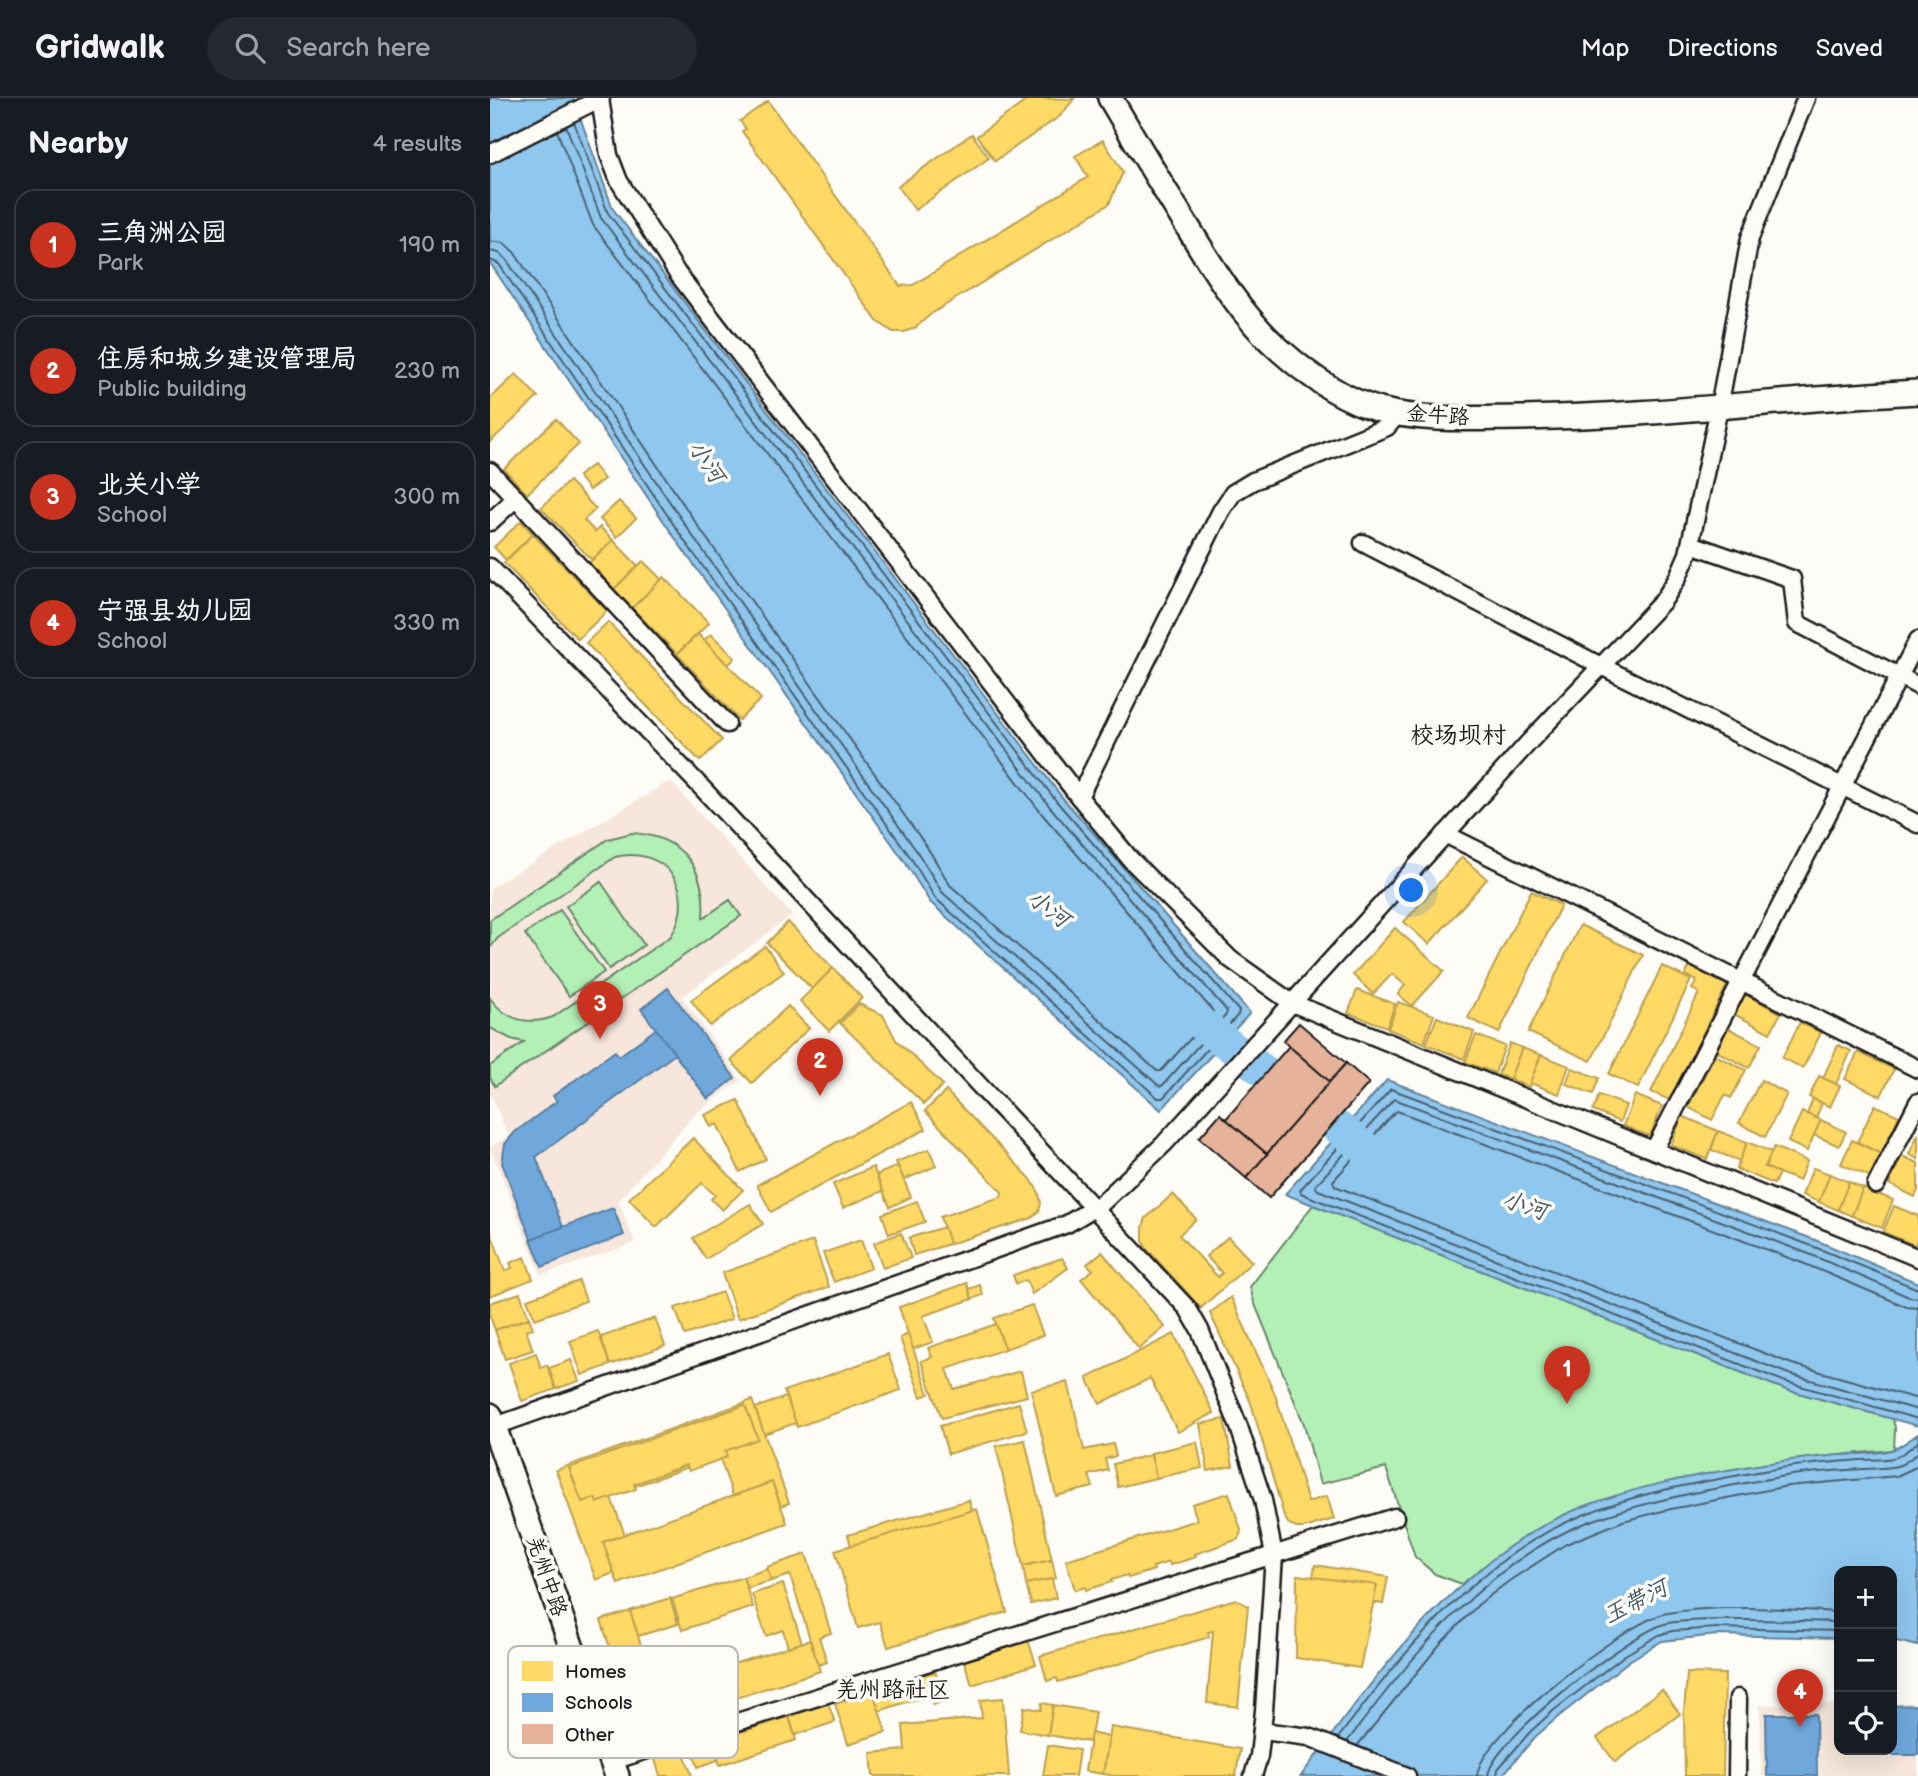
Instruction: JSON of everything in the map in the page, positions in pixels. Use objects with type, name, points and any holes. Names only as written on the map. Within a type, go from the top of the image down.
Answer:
[{"type":"main road","name":"金牛路","points":[[1110,98],[1201,249],[1254,323],[1279,350],[1318,380],[1359,402],[1399,413],[1461,418],[1545,417],[1719,408],[1918,392]]},
{"type":"main road","name":"羌州中路","points":[[491,1423],[568,1646]]},
{"type":"main road","name":"羌州中路","points":[[490,1456],[563,1646]]},
{"type":"street","points":[[491,1423],[1067,1224],[1102,1203],[1164,1144],[1445,834],[1663,601],[1677,579],[1690,544],[1719,408],[1750,238],[1806,98]]},
{"type":"street","points":[[490,154],[597,100],[609,155],[619,181],[677,273],[1079,797],[1131,860],[1230,959],[1288,1008],[1654,1150],[1918,1258]]},
{"type":"street","points":[[1079,797],[1221,511],[1233,492],[1253,481],[1387,427],[1399,413]]},
{"type":"street","points":[[490,471],[727,723]]},
{"type":"street","points":[[490,522],[516,498]]},
{"type":"street","points":[[1363,543],[1601,666],[1918,824]]},
{"type":"street","points":[[1690,544],[1793,579],[1797,623],[1918,686]]},
{"type":"street","points":[[490,567],[704,790],[1188,1309],[1200,1330],[1243,1439],[1267,1513],[1274,1555],[1262,1731],[1253,1776]]},
{"type":"street","points":[[1654,1150],[1918,640]]},
{"type":"street","points":[[1445,834],[1918,1069]]},
{"type":"street","points":[[1877,1185],[1918,1102]]},
{"type":"street","points":[[738,1730],[1395,1517]]},
{"type":"street","points":[[1737,1776],[1738,1698]]},
{"type":"street","points":[[1262,1731],[1309,1737],[1407,1776]]},
{"type":"street","points":[[611,1771],[651,1758]]},
{"type":"shaded area","points":[[670,781],[792,915],[682,997],[741,1080],[696,1113],[618,1201],[635,1243],[541,1275],[490,1147],[509,1136],[490,1093],[490,888]]},
{"type":"shaded area","points":[[1897,1703],[1918,1703],[1918,1776],[1761,1776],[1760,1705],[1834,1704],[1834,1755],[1897,1755]]},
{"type":"green space","points":[[632,833],[665,841],[688,858],[701,884],[703,918],[730,900],[741,916],[495,1086],[490,1078],[490,1066],[524,1042],[511,1039],[490,1028],[490,998],[503,1012],[518,1019],[535,1021],[553,1017],[671,936],[681,903],[673,876],[663,865],[649,858],[633,855],[615,857],[498,938],[490,948],[490,920],[608,839]]},
{"type":"green space","points":[[601,882],[644,945],[609,969],[566,906]]},
{"type":"green space","points":[[560,910],[604,972],[569,996],[525,934]]},
{"type":"green space","points":[[1313,1205],[1784,1389],[1893,1419],[1894,1450],[1741,1468],[1623,1494],[1588,1505],[1548,1524],[1462,1584],[1435,1574],[1415,1557],[1386,1468],[1320,1484],[1304,1424],[1254,1302],[1250,1287]]},
{"type":"water","points":[[490,98],[573,98],[613,209],[1062,797],[1250,1013],[1161,1110],[930,902],[905,862],[679,544],[490,263]]},
{"type":"water","points":[[1387,1080],[1815,1240],[1918,1283],[1918,1426],[1784,1389],[1285,1194]]},
{"type":"water","name":"玉带河","points":[[1918,1434],[1918,1646],[1897,1641],[1897,1566],[1834,1566],[1834,1638],[1717,1635],[1662,1641],[1629,1661],[1558,1717],[1535,1737],[1502,1776],[1301,1776],[1359,1699],[1424,1622],[1496,1556],[1537,1529],[1580,1508],[1659,1484],[1776,1462],[1865,1454],[1898,1447]]},
{"type":"building: Homes","points":[[1030,98],[1074,99],[1060,116],[995,161],[977,136]]},
{"type":"building: Homes","points":[[768,101],[900,286],[913,285],[1088,177],[1075,156],[1103,140],[1123,172],[1109,204],[931,314],[915,328],[893,332],[877,321],[742,131],[746,129],[740,121]]},
{"type":"building: Homes","points":[[972,134],[989,158],[915,210],[898,186]]},
{"type":"building: Homes","points":[[516,374],[538,397],[490,442],[490,399]]},
{"type":"building: Homes","points":[[556,419],[579,444],[527,494],[504,469]]},
{"type":"building: Homes","points":[[593,465],[604,479],[589,490],[578,476]]},
{"type":"building: Homes","points":[[569,481],[596,509],[584,520],[595,532],[600,527],[613,540],[592,560],[541,508]]},
{"type":"building: Homes","points":[[619,501],[636,518],[617,537],[600,519]]},
{"type":"building: Homes","points":[[521,521],[533,534],[506,560],[494,547]]},
{"type":"building: Homes","points":[[533,534],[607,611],[578,639],[504,563]]},
{"type":"building: Homes","points":[[613,540],[638,566],[614,589],[589,563]]},
{"type":"building: Homes","points":[[643,561],[662,580],[632,608],[614,589]]},
{"type":"building: Homes","points":[[664,577],[709,623],[677,654],[632,608]]},
{"type":"building: Homes","points":[[608,622],[722,740],[700,761],[586,643]]},
{"type":"building: Homes","points":[[698,634],[761,699],[739,720],[677,654]]},
{"type":"building: Homes","points":[[711,634],[735,658],[728,665],[704,640]]},
{"type":"building: Homes","points":[[1462,857],[1487,879],[1429,944],[1404,922]]},
{"type":"building: Homes","points":[[1531,891],[1561,905],[1499,1033],[1468,1018]]},
{"type":"building: Homes","points":[[788,922],[833,968],[812,989],[767,943]]},
{"type":"building: Homes","points":[[1580,925],[1643,955],[1591,1061],[1528,1032]]},
{"type":"building: Homes","points":[[1395,928],[1444,971],[1412,1006],[1398,994],[1405,985],[1392,974],[1373,994],[1353,975]]},
{"type":"building: Homes","points":[[765,946],[784,972],[710,1026],[691,1000]]},
{"type":"building: Homes","points":[[1662,966],[1691,980],[1638,1088],[1609,1074]]},
{"type":"building: Homes","points":[[1690,966],[1727,985],[1670,1100],[1651,1092],[1699,993],[1692,989],[1697,981],[1685,975]]},
{"type":"building: Homes","points":[[833,968],[862,998],[829,1031],[800,1001]]},
{"type":"building: Homes","points":[[1357,990],[1395,1004],[1387,1027],[1348,1013]]},
{"type":"building: Homes","points":[[1744,994],[1781,1013],[1770,1033],[1734,1014]]},
{"type":"building: Homes","points":[[1398,1002],[1434,1015],[1424,1043],[1388,1029]]},
{"type":"building: Homes","points":[[859,1004],[883,1015],[896,1040],[943,1085],[924,1104],[840,1023]]},
{"type":"building: Homes","points":[[788,1006],[809,1028],[752,1083],[731,1061]]},
{"type":"building: Homes","points":[[1437,1017],[1474,1032],[1464,1059],[1426,1044]]},
{"type":"building: Homes","points":[[1800,1022],[1821,1033],[1803,1068],[1782,1058]]},
{"type":"building: Homes","points":[[1728,1028],[1761,1045],[1749,1068],[1716,1051]]},
{"type":"building: Homes","points":[[1476,1035],[1505,1046],[1495,1073],[1465,1062]]},
{"type":"building: Homes","points":[[1510,1043],[1522,1048],[1510,1079],[1498,1075]]},
{"type":"building: Homes","points":[[1838,1045],[1851,1051],[1836,1084],[1823,1078]]},
{"type":"building: Homes","points":[[1522,1048],[1541,1055],[1529,1087],[1510,1079]]},
{"type":"building: Homes","points":[[1858,1052],[1894,1069],[1881,1096],[1845,1079]]},
{"type":"building: Homes","points":[[1541,1055],[1569,1066],[1559,1094],[1530,1083]]},
{"type":"building: Homes","points":[[1715,1055],[1746,1070],[1731,1098],[1725,1095],[1712,1120],[1688,1107]]},
{"type":"building: Homes","points":[[1572,1068],[1599,1078],[1593,1094],[1566,1084]]},
{"type":"building: Homes","points":[[1819,1076],[1840,1086],[1830,1107],[1809,1097]]},
{"type":"building: Homes","points":[[1761,1080],[1787,1094],[1765,1137],[1739,1123]]},
{"type":"building: Homes","points":[[946,1091],[1030,1178],[1041,1203],[1039,1211],[1032,1218],[949,1244],[940,1217],[1001,1197],[1002,1192],[925,1111]]},
{"type":"building: Homes","points":[[1599,1095],[1626,1105],[1620,1122],[1593,1111]]},
{"type":"building: Homes","points":[[1635,1095],[1662,1106],[1650,1136],[1623,1126]]},
{"type":"building: Homes","points":[[1813,1099],[1822,1103],[1816,1118],[1807,1114]]},
{"type":"building: Homes","points":[[738,1100],[766,1159],[740,1172],[717,1124],[711,1127],[705,1115]]},
{"type":"building: Homes","points":[[911,1102],[926,1129],[771,1212],[757,1185]]},
{"type":"building: Homes","points":[[1875,1105],[1899,1116],[1881,1154],[1857,1142]]},
{"type":"building: Homes","points":[[1802,1112],[1821,1120],[1807,1151],[1788,1142]]},
{"type":"building: Homes","points":[[1682,1116],[1718,1131],[1707,1159],[1671,1145]]},
{"type":"building: Homes","points":[[1821,1120],[1846,1132],[1839,1146],[1814,1135]]},
{"type":"building: Homes","points":[[1718,1131],[1747,1142],[1740,1161],[1711,1150]]},
{"type":"building: Homes","points":[[1918,1134],[1918,1159],[1909,1154]]},
{"type":"building: Homes","points":[[693,1138],[743,1190],[722,1210],[711,1199],[715,1195],[702,1183],[656,1227],[629,1199]]},
{"type":"building: Homes","points":[[1852,1140],[1881,1154],[1871,1177],[1841,1164]]},
{"type":"building: Homes","points":[[1747,1142],[1772,1152],[1765,1167],[1779,1173],[1774,1184],[1736,1169]]},
{"type":"building: Homes","points":[[1774,1147],[1807,1161],[1799,1181],[1765,1167]]},
{"type":"building: Homes","points":[[929,1149],[936,1166],[904,1180],[896,1162]]},
{"type":"building: Homes","points":[[1902,1156],[1918,1163],[1918,1190],[1915,1197],[1889,1184]]},
{"type":"building: Homes","points":[[898,1166],[911,1197],[890,1207],[876,1175]]},
{"type":"building: Homes","points":[[873,1167],[883,1191],[843,1208],[833,1184]]},
{"type":"building: Homes","points":[[1813,1168],[1830,1174],[1819,1202],[1802,1195]]},
{"type":"building: Homes","points":[[1830,1174],[1849,1182],[1838,1210],[1819,1202]]},
{"type":"building: Homes","points":[[1849,1182],[1863,1188],[1852,1216],[1838,1210]]},
{"type":"building: Homes","points":[[1863,1188],[1893,1200],[1882,1228],[1852,1216]]},
{"type":"building: Homes","points":[[1173,1194],[1196,1219],[1179,1235],[1218,1277],[1222,1273],[1206,1256],[1228,1237],[1252,1262],[1201,1308],[1146,1248],[1143,1241],[1146,1218]]},
{"type":"building: Homes","points":[[917,1201],[925,1222],[889,1234],[882,1214]]},
{"type":"building: Homes","points":[[750,1204],[763,1224],[706,1259],[693,1238]]},
{"type":"building: Homes","points":[[1894,1206],[1918,1216],[1918,1237],[1915,1245],[1883,1232]]},
{"type":"building: Homes","points":[[944,1227],[949,1244],[914,1255],[909,1238]]},
{"type":"building: Homes","points":[[490,1230],[505,1271],[512,1268],[510,1263],[525,1257],[533,1279],[490,1296]]},
{"type":"building: Homes","points":[[901,1233],[911,1258],[883,1268],[874,1243]]},
{"type":"building: Homes","points":[[861,1240],[871,1268],[834,1282],[823,1253]]},
{"type":"building: Homes","points":[[813,1241],[829,1287],[738,1319],[722,1273]]},
{"type":"building: Homes","points":[[1102,1252],[1165,1327],[1139,1349],[1081,1279],[1093,1270],[1087,1264]]},
{"type":"building: Homes","points":[[1062,1258],[1068,1268],[1032,1294],[1026,1280],[1016,1284],[1013,1275]]},
{"type":"building: Homes","points":[[579,1281],[586,1301],[535,1319],[527,1299]]},
{"type":"building: Homes","points":[[967,1283],[972,1299],[923,1316],[933,1342],[913,1349],[899,1307]]},
{"type":"building: Homes","points":[[980,1285],[983,1295],[972,1299],[969,1289]]},
{"type":"building: Homes","points":[[722,1292],[732,1319],[685,1335],[675,1308]]},
{"type":"building: Homes","points":[[520,1293],[529,1318],[495,1330],[490,1316],[490,1303]]},
{"type":"building: Homes","points":[[1231,1297],[1275,1394],[1308,1502],[1327,1496],[1334,1519],[1296,1528],[1288,1523],[1284,1516],[1251,1403],[1210,1313]]},
{"type":"building: Homes","points":[[1032,1305],[1043,1335],[1005,1349],[994,1318]]},
{"type":"building: Homes","points":[[529,1318],[533,1328],[526,1330],[533,1350],[505,1359],[495,1330]]},
{"type":"building: Homes","points":[[655,1318],[665,1346],[610,1365],[601,1337]]},
{"type":"building: Homes","points":[[996,1324],[1005,1349],[947,1369],[954,1389],[1021,1371],[1027,1396],[942,1418],[921,1361],[932,1357],[928,1348]]},
{"type":"building: Homes","points":[[598,1331],[610,1365],[582,1375],[570,1341]]},
{"type":"building: Homes","points":[[908,1334],[929,1394],[921,1397],[900,1338]]},
{"type":"building: Homes","points":[[1174,1334],[1214,1413],[1178,1432],[1150,1378],[1100,1404],[1087,1378]]},
{"type":"building: Homes","points":[[536,1353],[541,1368],[547,1365],[556,1389],[522,1401],[509,1363]]},
{"type":"building: Homes","points":[[888,1354],[901,1390],[797,1427],[784,1391]]},
{"type":"building: Homes","points":[[571,1360],[579,1381],[556,1389],[549,1368]]},
{"type":"building: Homes","points":[[1068,1382],[1084,1450],[1113,1444],[1116,1456],[1105,1459],[1108,1470],[1089,1475],[1093,1487],[1056,1496],[1031,1390]]},
{"type":"building: Homes","points":[[786,1397],[796,1423],[764,1434],[755,1408]]},
{"type":"building: Homes","points":[[752,1400],[789,1503],[781,1506],[772,1482],[733,1496],[719,1456],[610,1495],[625,1535],[603,1542],[614,1573],[596,1580],[556,1470]]},
{"type":"building: Homes","points":[[1019,1403],[1027,1431],[948,1454],[940,1426]]},
{"type":"building: Homes","points":[[745,1405],[758,1439],[725,1451],[727,1457],[689,1471],[686,1465],[634,1484],[636,1489],[597,1503],[595,1498],[582,1502],[569,1468]]},
{"type":"building: Homes","points":[[1224,1419],[1233,1466],[1208,1471],[1200,1424]]},
{"type":"building: Homes","points":[[1025,1440],[1052,1560],[1023,1566],[996,1446]]},
{"type":"building: Homes","points":[[1197,1442],[1202,1468],[1156,1478],[1151,1453]]},
{"type":"building: Homes","points":[[1151,1455],[1156,1478],[1118,1487],[1113,1464]]},
{"type":"building: Homes","points":[[772,1482],[787,1523],[618,1584],[603,1542]]},
{"type":"building: Homes","points":[[1229,1493],[1241,1530],[1239,1539],[1195,1554],[1196,1557],[1170,1565],[1169,1562],[1153,1567],[1154,1570],[1128,1578],[1127,1575],[1086,1590],[1086,1587],[1075,1590],[1066,1560],[1197,1520],[1192,1504]]},
{"type":"building: Homes","points":[[969,1500],[982,1543],[860,1578],[848,1535]]},
{"type":"building: Homes","points":[[977,1509],[1007,1612],[888,1647],[880,1622],[858,1628],[835,1550]]},
{"type":"building: Homes","points":[[806,1554],[831,1633],[819,1637],[827,1662],[818,1665],[790,1575],[771,1581],[767,1567]]},
{"type":"building: Homes","points":[[1052,1560],[1056,1578],[1026,1584],[1023,1566]]},
{"type":"building: Homes","points":[[1315,1565],[1388,1577],[1383,1604],[1360,1600],[1358,1612],[1370,1615],[1364,1647],[1303,1635]]},
{"type":"building: Homes","points":[[767,1569],[771,1581],[747,1588],[743,1577]]},
{"type":"building: Homes","points":[[1297,1575],[1377,1585],[1360,1668],[1296,1658]]},
{"type":"building: Homes","points":[[743,1577],[753,1607],[682,1630],[672,1599]]},
{"type":"building: Homes","points":[[1052,1579],[1056,1598],[1031,1604],[1026,1584]]},
{"type":"building: Homes","points":[[783,1584],[802,1643],[788,1647],[783,1630],[766,1636],[752,1594]]},
{"type":"building: Homes","points":[[670,1598],[678,1624],[638,1636],[630,1611]]},
{"type":"building: Homes","points":[[1236,1599],[1248,1606],[1238,1707],[1207,1703],[1213,1631],[1208,1632],[1209,1637],[1058,1682],[1057,1678],[1047,1681],[1040,1656]]},
{"type":"building: Homes","points":[[630,1611],[641,1646],[609,1646],[601,1620]]},
{"type":"building: Homes","points":[[810,1640],[820,1671],[738,1697],[738,1662]]},
{"type":"building: Homes","points":[[1028,1640],[1036,1664],[972,1685],[964,1661]]},
{"type":"building: Homes","points":[[935,1671],[941,1691],[879,1711],[873,1692]]},
{"type":"building: Homes","points":[[1687,1673],[1725,1674],[1723,1776],[1685,1776],[1684,1712]]},
{"type":"building: Homes","points":[[1662,1690],[1680,1714],[1615,1762],[1597,1738]]},
{"type":"building: Homes","points":[[941,1691],[944,1701],[933,1705],[929,1695]]},
{"type":"building: Homes","points":[[873,1692],[886,1732],[848,1744],[835,1704]]},
{"type":"building: Homes","points":[[1003,1698],[1009,1776],[873,1776],[871,1753],[905,1750],[903,1725],[982,1718],[980,1700]]},
{"type":"building: Homes","points":[[828,1703],[835,1722],[795,1735],[789,1717]]},
{"type":"building: Homes","points":[[1042,1703],[1053,1705],[1048,1735],[1020,1730],[1024,1707],[1041,1710]]},
{"type":"building: Homes","points":[[1053,1705],[1095,1712],[1090,1742],[1048,1735]]},
{"type":"building: Homes","points":[[789,1717],[796,1740],[720,1765],[718,1758],[738,1758],[738,1733]]},
{"type":"building: Homes","points":[[1111,1727],[1240,1749],[1236,1776],[1103,1774]]},
{"type":"building: Homes","points":[[1091,1733],[1109,1737],[1103,1774],[1085,1771]]},
{"type":"building: Homes","points":[[1048,1745],[1079,1750],[1075,1776],[1043,1776]]},
{"type":"building: Homes","points":[[655,1758],[686,1758],[692,1776],[660,1776]]},
{"type":"building: Homes","points":[[695,1758],[717,1758],[718,1760],[698,1767]]},
{"type":"building: Schools","points":[[668,988],[735,1078],[708,1099],[641,1009]]},
{"type":"building: Schools","points":[[656,1029],[675,1054],[536,1157],[563,1227],[531,1239],[502,1163],[505,1144],[515,1132],[557,1101],[553,1096],[615,1051],[619,1056]]},
{"type":"building: Schools","points":[[613,1208],[624,1235],[542,1267],[531,1239]]},
{"type":"building: Schools","points":[[1918,1705],[1918,1755],[1897,1755],[1897,1706]]},
{"type":"building: Schools","points":[[1766,1714],[1816,1714],[1817,1776],[1767,1776]]},
{"type":"building: Other","points":[[1299,1023],[1346,1063],[1330,1082],[1283,1041]]},
{"type":"building: Other","points":[[1289,1046],[1330,1082],[1267,1154],[1226,1119]]},
{"type":"building: Other","points":[[1346,1063],[1369,1083],[1269,1198],[1246,1178]]},
{"type":"building: Other","points":[[1220,1114],[1267,1154],[1246,1178],[1199,1138]]},
{"type":"waterway","name":"小河","points":[[1187,1013],[1378,1158]]},
{"type":"place","name":"北关小学","points":[[600,1039]]},
{"type":"place","name":"住房和城乡建设管理局","points":[[820,1096]]},
{"type":"place","name":"三角洲公园","points":[[1567,1404]]},
{"type":"place","name":"宁强县幼儿园","points":[[1800,1727]]},
{"type":"district","name":"校场坝村","points":[[1458,735]]},
{"type":"district","name":"羌州路社区","points":[[893,1689]]}]
